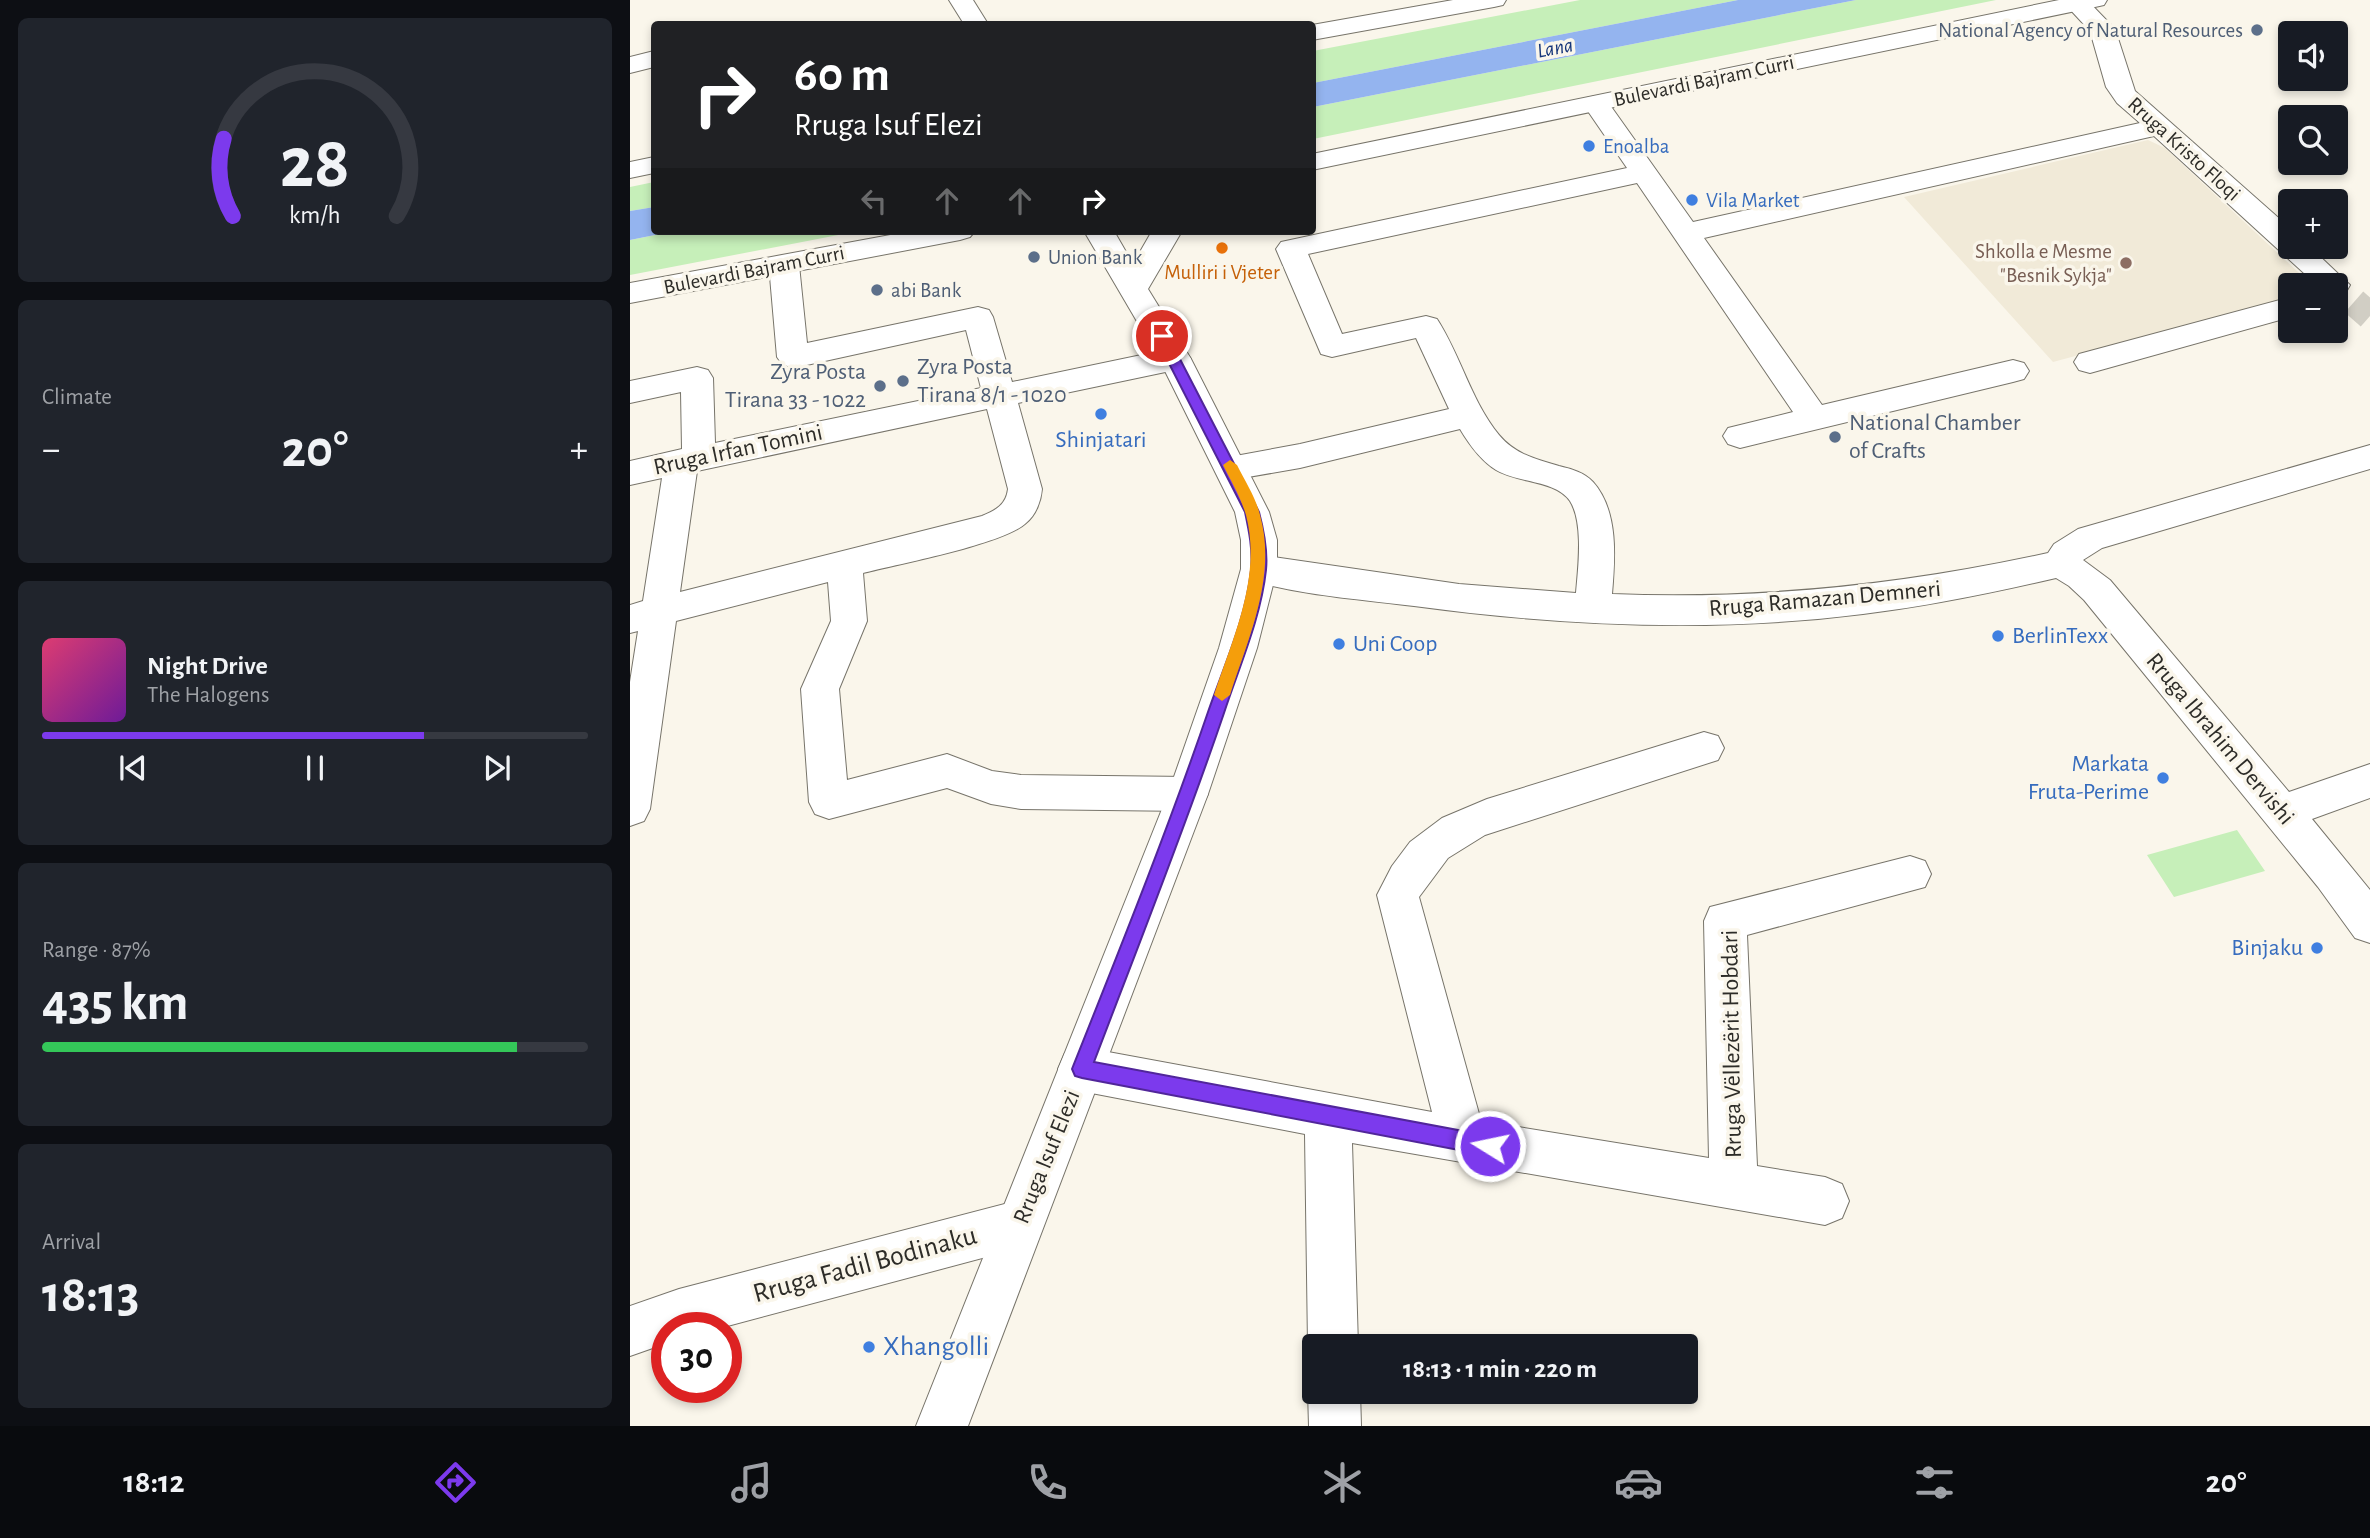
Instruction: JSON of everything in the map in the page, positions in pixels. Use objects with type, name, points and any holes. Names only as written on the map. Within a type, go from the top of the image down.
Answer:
[{"type":"street","points":[[961,0],[974,21]]},
{"type":"street","points":[[1316,32],[1494,0]]},
{"type":"street","name":"Bulevardi Bajram Curri","points":[[1316,161],[2086,2]]},
{"type":"street","name":"Rruga Kristo Floqi","points":[[2086,2],[2102,29],[2119,87],[2126,97],[2278,233]]},
{"type":"street","points":[[630,65],[651,60]]},
{"type":"street","points":[[1596,104],[1815,419]]},
{"type":"street","points":[[1686,233],[2160,127]]},
{"type":"street","points":[[630,170],[651,166]]},
{"type":"street","points":[[1592,608],[1596,564],[1594,522],[1582,491],[1570,482],[1524,468],[1501,457],[1485,441],[1426,326],[1332,347],[1291,249],[1644,173]]},
{"type":"street","name":"Bulevardi Bajram Curri","points":[[630,293],[939,235]]},
{"type":"street","name":"Rruga Isuf Elezi","points":[[942,1426],[1188,794],[1238,648],[1259,569],[1258,540],[1252,512],[1175,359],[1101,235]]},
{"type":"street","points":[[1134,288],[1165,235]]},
{"type":"street","name":"Rruga Kristo Floqi","points":[[2306,259],[2321,273]]},
{"type":"street","points":[[651,603],[845,565],[990,527],[1008,520],[1019,511],[1025,500],[1025,489],[978,317],[793,357],[784,265]]},
{"type":"street","points":[[2090,362],[2278,311]]},
{"type":"street","name":"Rruga Irfan Tomini","points":[[630,473],[1175,359]]},
{"type":"street","points":[[1740,436],[2013,371]]},
{"type":"street","points":[[630,392],[697,377],[691,459],[651,603],[630,809]]},
{"type":"street","points":[[1231,468],[1300,456],[1470,415]]},
{"type":"street","name":"Rruga Ramazan Demneri","points":[[1259,569],[1416,594],[1522,605],[1726,610],[1838,603],[1975,584],[2060,564],[2067,553],[2090,538],[2370,457]]},
{"type":"street","name":"Rruga Ibrahim Dervishi","points":[[2060,564],[2082,576],[2096,590],[2281,812],[2370,924]]},
{"type":"street","points":[[845,565],[849,621],[820,689],[829,802],[947,771],[961,773],[993,788],[1028,793],[1188,794]]},
{"type":"street","points":[[1463,1141],[1398,895],[1417,861],[1454,829],[1487,816],[1704,748]]},
{"type":"street","points":[[2281,812],[2370,781]]},
{"type":"street","name":"Rruga Vëllezërit Hobdari","points":[[1734,1186],[1725,921],[1910,874]]},
{"type":"street","name":"Rruga Vëllezërit Hobdari","points":[[1082,1069],[1463,1141],[1825,1201]]},
{"type":"street","points":[[1328,1114],[1333,1334]]},
{"type":"street","name":"Rruga Fadil Bodinaku","points":[[630,1331],[679,1314],[1020,1224]]},
{"type":"street","points":[[1334,1404],[1335,1426]]},
{"type":"shaded area","name":"Shkolla e Mesme \"Besnik Sykja\"","points":[[2148,140],[2165,148],[2278,253],[2278,259],[2284,259],[2299,273],[2278,273],[2278,301],[2053,362],[1904,197]]},
{"type":"green space","points":[[1580,0],[1738,0],[1316,82],[1316,50]]},
{"type":"green space","points":[[1856,0],[1996,0],[1316,138],[1316,106]]},
{"type":"green space","points":[[651,183],[651,208],[630,211],[630,187]]},
{"type":"green space","points":[[655,235],[838,235],[630,275],[630,240]]},
{"type":"green space","points":[[2237,830],[2265,871],[2174,897],[2147,855]]},
{"type":"water","name":"Lana","points":[[1738,0],[1856,0],[1316,106],[1316,82]]},
{"type":"water","points":[[651,208],[651,235],[655,235],[630,240],[630,211]]},
{"type":"tunnel","points":[[2354,302],[2370,316]]},
{"type":"slow traffic","points":[[1222,695],[1253,598],[1259,569],[1258,540],[1252,512],[1230,465]]},
{"type":"place","name":"National Agency of Natural Resources","points":[[2257,30]]},
{"type":"place","name":"Enoalba","points":[[1589,146]]},
{"type":"place","name":"Vila Market","points":[[1692,200]]},
{"type":"place","name":"Mulliri i Vjeter","points":[[1222,248]]},
{"type":"place","name":"Union Bank","points":[[1034,257]]},
{"type":"place","name":"Shkolla e Mesme \"Besnik Sykja\"","points":[[2126,263]]},
{"type":"place","name":"abi Bank","points":[[877,290]]},
{"type":"place","name":"Zyra Posta Tirana 8/1 - 1020","points":[[903,381]]},
{"type":"place","name":"Zyra Posta Tirana 33 - 1022","points":[[880,386]]},
{"type":"place","name":"Shinjatari","points":[[1101,414]]},
{"type":"place","name":"National Chamber of Crafts","points":[[1835,437]]},
{"type":"place","name":"BerlinTexx","points":[[1998,636]]},
{"type":"place","name":"Uni Coop","points":[[1339,644]]},
{"type":"place","name":"Markata Fruta-Perime","points":[[2163,778]]},
{"type":"place","name":"Binjaku","points":[[2317,948]]},
{"type":"place","name":"Xhangolli","points":[[869,1347]]},
{"type":"route","points":[[1162,336],[1252,512],[1258,540],[1259,569],[1238,648],[1188,794],[1082,1069],[1490,1146]]}]
